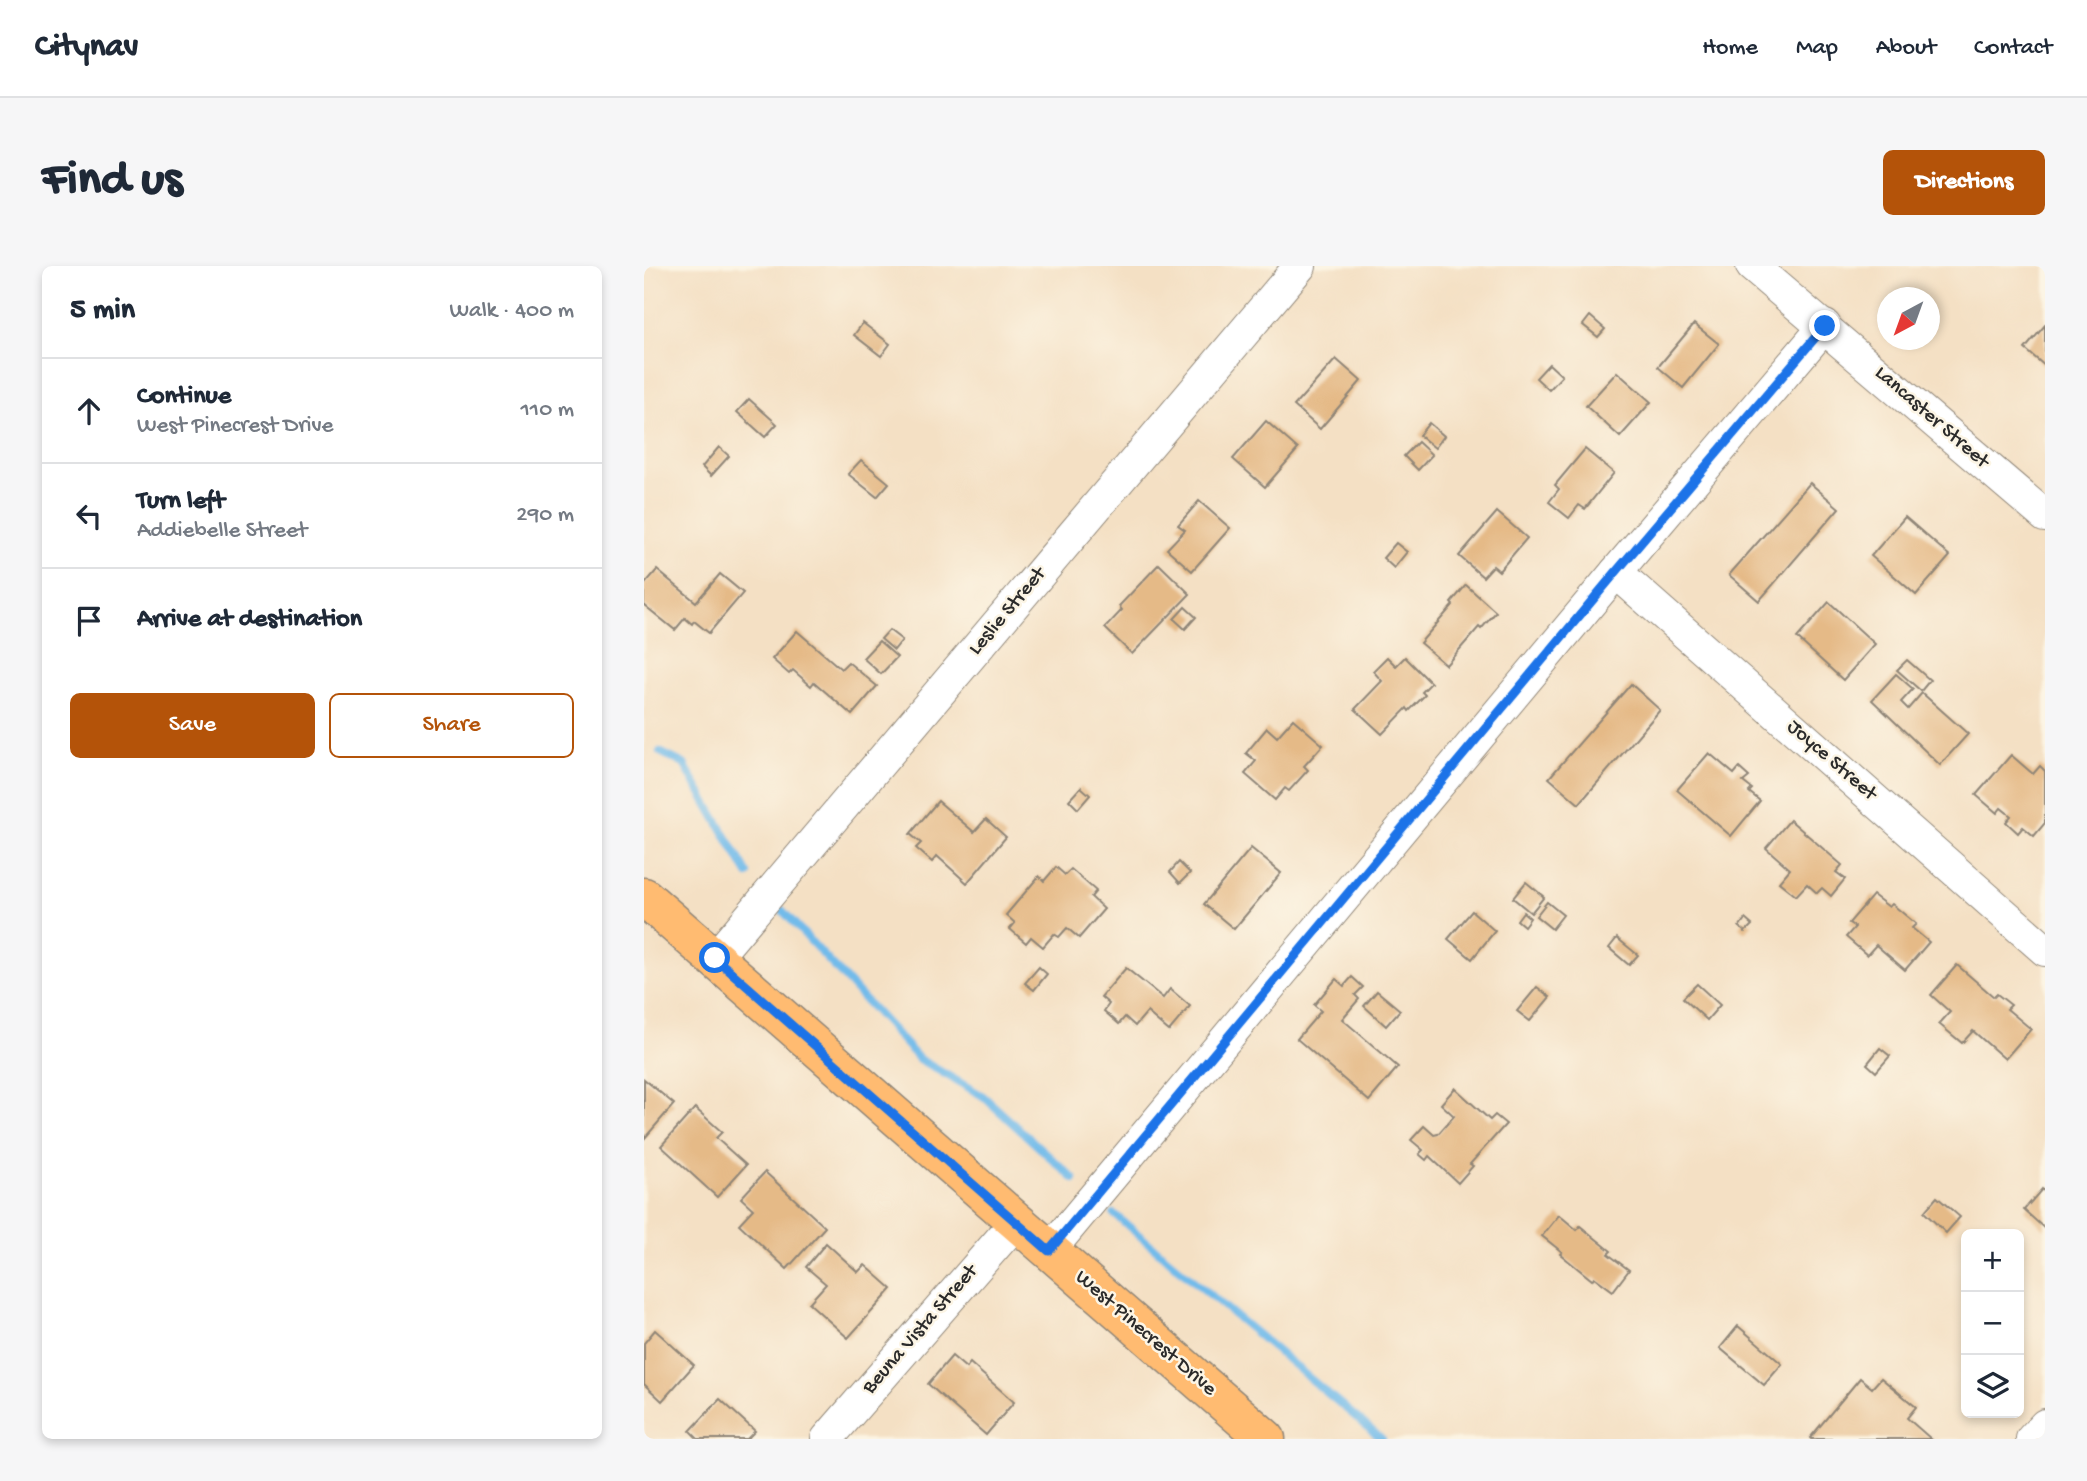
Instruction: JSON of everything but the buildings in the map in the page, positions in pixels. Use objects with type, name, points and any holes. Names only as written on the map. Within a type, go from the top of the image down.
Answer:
[{"type":"main road","name":"West Pinecrest Drive","points":[[644,897],[1266,1439]]},
{"type":"street","name":"Leslie Street","points":[[715,958],[1300,266]]},
{"type":"street","name":"Lancaster Street","points":[[1752,266],[2045,516]]},
{"type":"street","points":[[1049,1251],[1825,326]]},
{"type":"street","name":"Joyce Street","points":[[1616,572],[2045,950]]},
{"type":"street","name":"Beuna Vista Street","points":[[827,1439],[1016,1222]]},
{"type":"street","points":[[2032,1439],[2045,1425]]},
{"type":"waterway","points":[[660,752],[684,764],[748,874]]},
{"type":"waterway","points":[[782,910],[919,1059],[983,1096],[1074,1179]]},
{"type":"waterway","points":[[1114,1214],[1382,1439]]},
{"type":"route","points":[[715,958],[1049,1251],[1825,326]]}]
